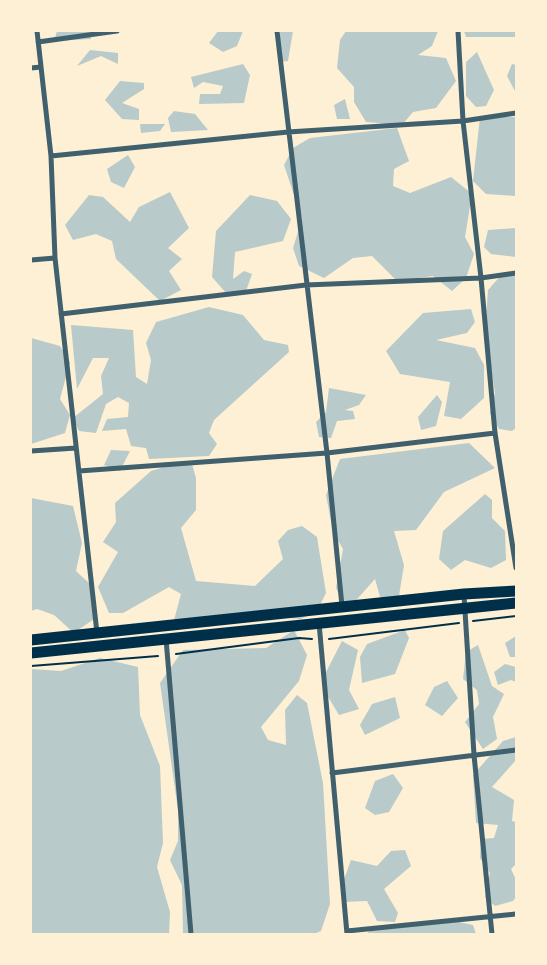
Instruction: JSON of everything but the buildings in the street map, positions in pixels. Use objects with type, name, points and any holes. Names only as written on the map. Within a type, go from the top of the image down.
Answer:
[{"type":"main road","points":[[31,640],[464,594],[516,591]]},
{"type":"main road","points":[[31,653],[516,603]]},
{"type":"street","points":[[37,31],[51,156],[55,258],[99,646]]},
{"type":"street","points":[[38,42],[117,31]]},
{"type":"street","points":[[277,31],[306,285],[328,453],[342,607]]},
{"type":"street","points":[[458,31],[462,121],[481,278],[495,433],[516,568]]},
{"type":"street","points":[[31,68],[41,67]]},
{"type":"street","points":[[51,156],[288,132],[462,121],[516,113]]},
{"type":"street","points":[[31,260],[55,258]]},
{"type":"street","points":[[61,314],[306,285],[481,278],[516,273]]},
{"type":"street","points":[[79,471],[328,453],[495,433]]},
{"type":"street","points":[[31,451],[76,448]]},
{"type":"street","points":[[464,594],[474,755],[492,934]]},
{"type":"street","points":[[319,623],[347,932],[516,914]]},
{"type":"street","points":[[166,638],[191,934]]},
{"type":"street","points":[[332,773],[516,750]]},
{"type":"path","points":[[31,666],[167,655],[299,638],[320,640],[516,616]]},
{"type":"shaded area","points":[[57,31],[89,31],[91,39],[54,41]]},
{"type":"shaded area","points":[[218,31],[243,31],[237,46],[223,52],[209,43]]},
{"type":"shaded area","points":[[280,31],[293,31],[288,61],[279,62]]},
{"type":"shaded area","points":[[346,31],[438,31],[432,46],[418,55],[446,58],[456,81],[436,108],[413,112],[402,125],[366,122],[354,102],[354,87],[337,68],[340,40]]},
{"type":"shaded area","points":[[464,31],[516,31],[516,37],[466,37]]},
{"type":"shaded area","points":[[90,50],[118,53],[118,64],[101,56],[77,66]]},
{"type":"shaded area","points":[[477,52],[494,90],[486,106],[476,107],[466,96],[466,62]]},
{"type":"shaded area","points":[[243,64],[250,75],[244,103],[199,104],[200,94],[220,94],[223,86],[203,82],[194,88],[191,77]]},
{"type":"shaded area","points":[[512,64],[516,65],[516,93],[507,76]]},
{"type":"shaded area","points":[[120,81],[144,83],[144,89],[122,103],[139,109],[139,120],[122,119],[105,100]]},
{"type":"shaded area","points":[[345,99],[350,119],[337,119],[334,105]]},
{"type":"shaded area","points":[[174,111],[195,114],[208,130],[171,132],[168,118]]},
{"type":"shaded area","points":[[480,117],[516,117],[516,196],[486,194],[473,181]]},
{"type":"shaded area","points":[[140,124],[165,124],[160,131],[141,133]]},
{"type":"shaded area","points":[[397,128],[409,161],[394,169],[393,186],[410,193],[451,177],[472,194],[465,237],[474,254],[466,278],[452,291],[433,276],[397,281],[372,256],[353,258],[324,278],[299,266],[293,248],[302,219],[284,165],[293,148],[310,138]]},
{"type":"shaded area","points":[[128,155],[135,167],[124,188],[111,182],[107,169]]},
{"type":"shaded area","points":[[170,192],[189,228],[168,248],[182,259],[169,271],[181,290],[160,301],[116,259],[112,241],[96,234],[73,240],[65,225],[89,195],[103,197],[130,222],[139,207]]},
{"type":"shaded area","points":[[250,195],[277,201],[291,219],[283,241],[235,252],[233,279],[244,271],[252,274],[245,294],[227,294],[212,277],[216,231]]},
{"type":"shaded area","points":[[516,228],[516,257],[491,254],[484,247],[488,230]]},
{"type":"shaded area","points":[[504,272],[516,273],[516,428],[512,431],[499,429],[490,413],[495,393],[485,332],[488,290]]},
{"type":"shaded area","points":[[209,307],[243,315],[264,340],[288,345],[289,352],[214,420],[209,433],[217,444],[209,456],[149,459],[146,448],[131,446],[126,429],[102,431],[107,419],[128,417],[129,403],[118,397],[106,404],[96,433],[79,431],[73,418],[103,394],[101,376],[109,358],[93,358],[77,389],[71,325],[133,330],[136,377],[147,384],[151,360],[146,343],[156,322]]},
{"type":"shaded area","points":[[471,309],[475,322],[467,333],[436,340],[475,348],[484,365],[484,398],[461,419],[444,416],[450,382],[400,374],[386,351],[423,313]]},
{"type":"shaded area","points":[[31,338],[60,346],[70,362],[60,399],[70,415],[65,433],[31,444]]},
{"type":"shaded area","points":[[329,388],[366,395],[359,405],[345,410],[353,411],[355,419],[337,421],[331,438],[319,437],[316,422],[326,412]]},
{"type":"shaded area","points":[[437,395],[442,402],[436,426],[421,430],[418,417]]},
{"type":"shaded area","points":[[469,443],[495,468],[444,492],[416,530],[394,531],[404,565],[398,602],[382,604],[375,579],[351,606],[343,604],[336,588],[343,549],[333,532],[326,495],[340,459]]},
{"type":"shaded area","points":[[111,450],[130,451],[120,471],[104,465]]},
{"type":"shaded area","points":[[183,461],[192,464],[196,478],[196,510],[181,528],[196,581],[255,586],[283,559],[278,541],[288,530],[302,526],[317,537],[326,593],[316,613],[300,619],[254,615],[208,627],[198,619],[174,620],[181,594],[169,587],[123,613],[109,613],[98,587],[118,552],[103,542],[116,522],[115,503],[151,471]]},
{"type":"shaded area","points":[[485,494],[492,500],[492,518],[505,531],[506,560],[491,568],[465,560],[451,570],[439,559],[443,531]]},
{"type":"shaded area","points":[[31,498],[73,506],[82,543],[76,571],[90,584],[94,619],[74,633],[54,615],[37,609],[31,611]]},
{"type":"shaded area","points":[[294,630],[307,655],[299,681],[261,727],[268,740],[286,745],[285,710],[297,695],[307,703],[323,783],[330,904],[321,931],[314,934],[183,934],[182,885],[170,860],[178,841],[178,810],[160,683],[183,650],[266,648]]},
{"type":"shaded area","points":[[405,630],[409,638],[395,674],[362,683],[360,657],[367,644]]},
{"type":"shaded area","points":[[516,636],[516,657],[510,657],[505,643]]},
{"type":"shaded area","points":[[342,641],[358,650],[349,690],[359,709],[339,715],[324,690],[324,676]]},
{"type":"shaded area","points":[[478,645],[492,686],[504,694],[493,717],[497,739],[483,749],[465,722],[479,704],[477,690],[463,679],[466,652]]},
{"type":"shaded area","points":[[100,658],[138,667],[140,715],[160,766],[163,843],[157,867],[170,912],[169,934],[31,934],[31,669],[61,671]]},
{"type":"shaded area","points":[[505,664],[516,667],[516,682],[511,680],[498,685],[494,672]]},
{"type":"shaded area","points":[[447,681],[458,698],[442,716],[425,705],[434,687]]},
{"type":"shaded area","points":[[395,697],[400,718],[365,735],[360,725],[372,704]]},
{"type":"shaded area","points":[[516,737],[516,760],[492,787],[514,800],[512,821],[516,822],[516,864],[511,869],[516,880],[516,897],[513,901],[495,906],[485,897],[490,873],[480,858],[481,839],[494,838],[498,825],[476,823],[473,775],[503,741]]},
{"type":"shaded area","points":[[393,774],[403,788],[389,812],[375,815],[365,808],[375,781]]},
{"type":"shaded area","points":[[405,850],[411,866],[384,889],[398,913],[395,922],[377,921],[367,901],[344,902],[341,888],[351,860],[377,866],[391,851]]},
{"type":"shaded area","points":[[449,920],[473,925],[476,934],[367,934],[370,930]]}]
